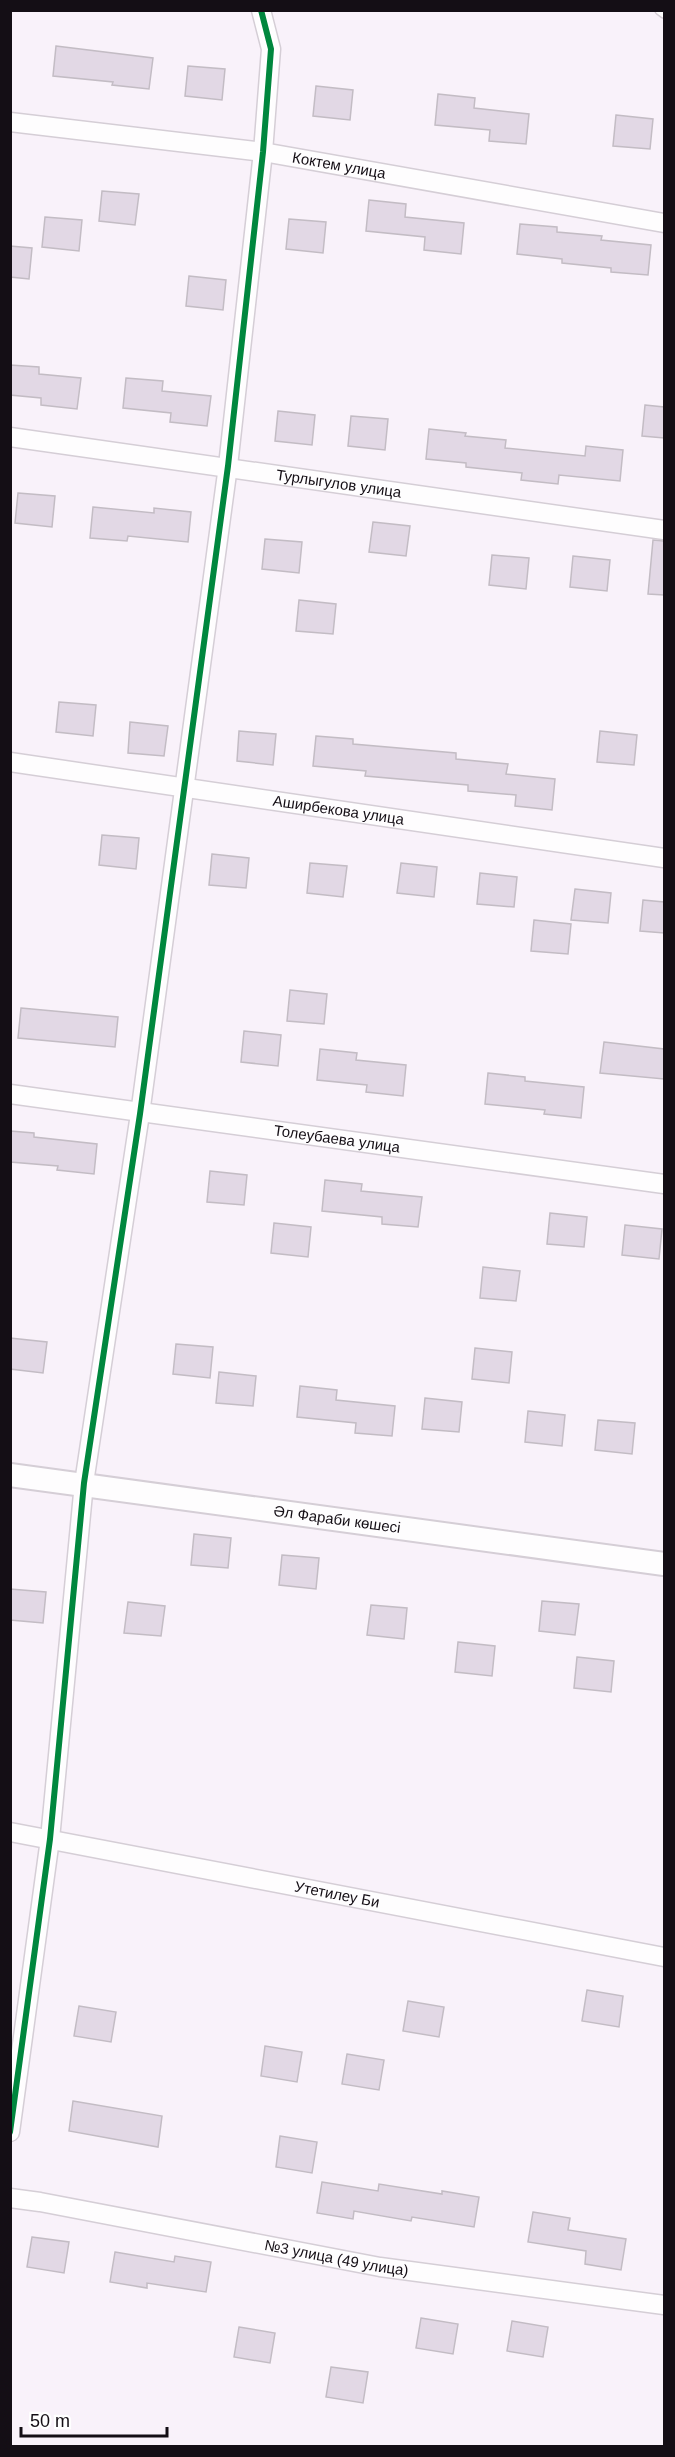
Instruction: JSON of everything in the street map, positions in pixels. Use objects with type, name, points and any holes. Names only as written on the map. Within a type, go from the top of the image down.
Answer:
[{"type":"street","points":[[10,2132],[50,1839],[84,1483],[140,1114],[228,466],[263,152],[271,49],[261,10]]},
{"type":"street","name":"Коктем улица","points":[[10,122],[263,152],[664,223]]},
{"type":"street","name":"Турлыгулов улица","points":[[10,437],[228,466],[664,530]]},
{"type":"street","name":"Аширбекова улица","points":[[10,762],[664,858]]},
{"type":"street","name":"Толеубаева улица","points":[[10,1094],[140,1114],[664,1184]]},
{"type":"street","name":"Әл Фараби көшесі","points":[[10,1475],[84,1483],[664,1564]]},
{"type":"street","name":"Утетилеу Би","points":[[10,1832],[664,1957]]},
{"type":"street","name":"№3 улица (49 улица)","points":[[10,2198],[380,2267],[664,2305]]},
{"type":"lane","points":[[660,10],[664,13]]},
{"type":"building","points":[[56,46],[153,58],[149,89],[112,85],[113,82],[53,76]]},
{"type":"building","points":[[188,66],[225,69],[222,100],[185,96]]},
{"type":"building","points":[[316,86],[353,90],[350,120],[313,116]]},
{"type":"building","points":[[438,94],[475,98],[474,108],[529,114],[526,144],[489,141],[490,130],[435,125]]},
{"type":"building","points":[[616,115],[653,119],[650,149],[613,146]]},
{"type":"building","points":[[102,191],[139,194],[135,225],[99,221]]},
{"type":"building","points":[[369,200],[406,204],[405,217],[464,223],[461,254],[424,250],[425,237],[366,231]]},
{"type":"building","points":[[45,217],[82,220],[79,251],[42,247]]},
{"type":"building","points":[[289,219],[326,222],[323,253],[286,249]]},
{"type":"building","points":[[520,224],[557,227],[557,232],[602,236],[601,240],[651,245],[648,275],[611,272],[611,268],[562,263],[562,259],[517,254]]},
{"type":"building","points":[[10,246],[32,248],[29,279],[10,277]]},
{"type":"building","points":[[189,276],[226,280],[223,310],[186,306]]},
{"type":"building","points":[[10,365],[39,367],[39,374],[81,378],[77,409],[41,405],[41,398],[10,395]]},
{"type":"building","points":[[126,378],[163,381],[162,391],[211,396],[207,426],[170,422],[171,413],[123,408]]},
{"type":"building","points":[[645,405],[664,407],[664,438],[642,436]]},
{"type":"building","points":[[278,411],[315,415],[312,445],[275,441]]},
{"type":"building","points":[[351,416],[388,419],[385,450],[348,446]]},
{"type":"building","points":[[429,429],[466,433],[465,436],[506,440],[505,448],[585,456],[586,446],[623,450],[620,481],[559,475],[558,484],[521,480],[522,473],[466,467],[466,463],[426,459]]},
{"type":"building","points":[[18,493],[55,496],[52,527],[15,523]]},
{"type":"building","points":[[93,507],[154,513],[154,508],[191,512],[188,542],[128,536],[127,541],[90,538]]},
{"type":"building","points":[[373,522],[410,526],[406,556],[369,552]]},
{"type":"building","points":[[265,539],[302,542],[299,573],[262,569]]},
{"type":"building","points":[[653,540],[664,541],[664,595],[648,594]]},
{"type":"building","points":[[492,555],[529,558],[526,589],[489,585]]},
{"type":"building","points":[[573,556],[610,560],[607,591],[570,587]]},
{"type":"building","points":[[299,600],[336,604],[333,634],[296,631]]},
{"type":"building","points":[[59,702],[96,705],[93,736],[56,732]]},
{"type":"building","points":[[130,722],[168,726],[164,756],[128,753]]},
{"type":"building","points":[[239,731],[276,734],[273,765],[237,761]]},
{"type":"building","points":[[600,731],[637,735],[634,765],[597,762]]},
{"type":"building","points":[[316,736],[353,739],[353,744],[456,753],[456,759],[508,764],[506,774],[555,779],[552,810],[515,806],[516,795],[468,791],[468,785],[365,776],[366,771],[313,766]]},
{"type":"building","points":[[102,835],[139,838],[136,869],[99,865]]},
{"type":"building","points":[[212,854],[249,858],[246,888],[209,885]]},
{"type":"building","points":[[310,863],[347,866],[343,897],[307,893]]},
{"type":"building","points":[[401,863],[437,867],[434,897],[397,893]]},
{"type":"building","points":[[480,873],[517,877],[514,907],[477,904]]},
{"type":"building","points":[[575,889],[611,893],[608,923],[571,920]]},
{"type":"building","points":[[643,900],[664,902],[664,933],[640,931]]},
{"type":"building","points":[[534,920],[571,924],[568,954],[531,951]]},
{"type":"building","points":[[290,990],[327,994],[324,1024],[287,1021]]},
{"type":"building","points":[[21,1008],[118,1017],[115,1047],[18,1038]]},
{"type":"building","points":[[244,1031],[281,1035],[278,1066],[241,1062]]},
{"type":"building","points":[[604,1042],[664,1049],[664,1079],[600,1073]]},
{"type":"building","points":[[320,1049],[357,1053],[356,1060],[406,1065],[403,1096],[366,1092],[367,1085],[317,1080]]},
{"type":"building","points":[[488,1073],[525,1077],[525,1081],[584,1087],[581,1118],[544,1114],[545,1110],[485,1104]]},
{"type":"building","points":[[10,1131],[34,1133],[34,1137],[97,1144],[94,1174],[57,1170],[58,1166],[10,1162]]},
{"type":"building","points":[[210,1171],[247,1175],[244,1205],[207,1202]]},
{"type":"building","points":[[325,1180],[362,1184],[361,1191],[422,1197],[418,1227],[382,1224],[382,1217],[322,1211]]},
{"type":"building","points":[[550,1213],[587,1217],[584,1247],[547,1244]]},
{"type":"building","points":[[274,1223],[311,1227],[308,1257],[271,1253]]},
{"type":"building","points":[[625,1225],[662,1229],[659,1259],[622,1255]]},
{"type":"building","points":[[483,1267],[520,1271],[516,1301],[480,1298]]},
{"type":"building","points":[[10,1338],[47,1342],[43,1373],[10,1369]]},
{"type":"building","points":[[176,1344],[213,1347],[210,1378],[173,1374]]},
{"type":"building","points":[[475,1348],[512,1352],[509,1383],[472,1379]]},
{"type":"building","points":[[219,1372],[256,1376],[253,1406],[216,1403]]},
{"type":"building","points":[[300,1386],[337,1390],[336,1400],[395,1406],[392,1436],[355,1433],[356,1423],[297,1417]]},
{"type":"building","points":[[425,1398],[462,1402],[459,1432],[422,1429]]},
{"type":"building","points":[[528,1411],[565,1415],[562,1446],[525,1442]]},
{"type":"building","points":[[598,1420],[635,1423],[632,1454],[595,1450]]},
{"type":"building","points":[[194,1534],[231,1538],[228,1568],[191,1565]]},
{"type":"building","points":[[282,1555],[319,1558],[316,1589],[279,1585]]},
{"type":"building","points":[[10,1589],[46,1592],[43,1623],[10,1620]]},
{"type":"building","points":[[542,1601],[579,1604],[575,1635],[539,1631]]},
{"type":"building","points":[[128,1602],[165,1606],[161,1636],[124,1633]]},
{"type":"building","points":[[371,1605],[407,1608],[404,1639],[367,1635]]},
{"type":"building","points":[[458,1642],[495,1646],[492,1676],[455,1672]]},
{"type":"building","points":[[577,1657],[614,1661],[611,1692],[574,1688]]},
{"type":"building","points":[[587,1990],[623,1996],[619,2027],[582,2021]]},
{"type":"building","points":[[408,2001],[444,2007],[439,2037],[403,2031]]},
{"type":"building","points":[[79,2006],[116,2012],[111,2042],[74,2036]]},
{"type":"building","points":[[265,2046],[302,2052],[297,2082],[261,2076]]},
{"type":"building","points":[[347,2054],[384,2060],[379,2090],[342,2084]]},
{"type":"building","points":[[73,2101],[162,2116],[158,2147],[69,2131]]},
{"type":"building","points":[[280,2136],[317,2142],[312,2173],[276,2167]]},
{"type":"building","points":[[322,2182],[378,2191],[379,2184],[479,2197],[474,2227],[412,2217],[411,2221],[354,2211],[353,2219],[317,2213]]},
{"type":"building","points":[[533,2212],[570,2218],[568,2230],[626,2239],[621,2270],[585,2264],[586,2251],[528,2242]]},
{"type":"building","points":[[32,2237],[69,2242],[64,2273],[27,2267]]},
{"type":"building","points":[[115,2252],[174,2262],[175,2256],[211,2262],[206,2292],[147,2283],[147,2288],[110,2282]]},
{"type":"building","points":[[421,2318],[458,2324],[453,2354],[416,2348]]},
{"type":"building","points":[[512,2321],[548,2327],[543,2357],[507,2351]]},
{"type":"building","points":[[239,2327],[275,2333],[270,2363],[234,2357]]},
{"type":"building","points":[[331,2367],[368,2372],[363,2403],[326,2397]]},
{"type":"cycle path","points":[[10,2132],[50,1839],[84,1483],[140,1114],[228,466],[263,152],[271,49],[261,10]]}]
